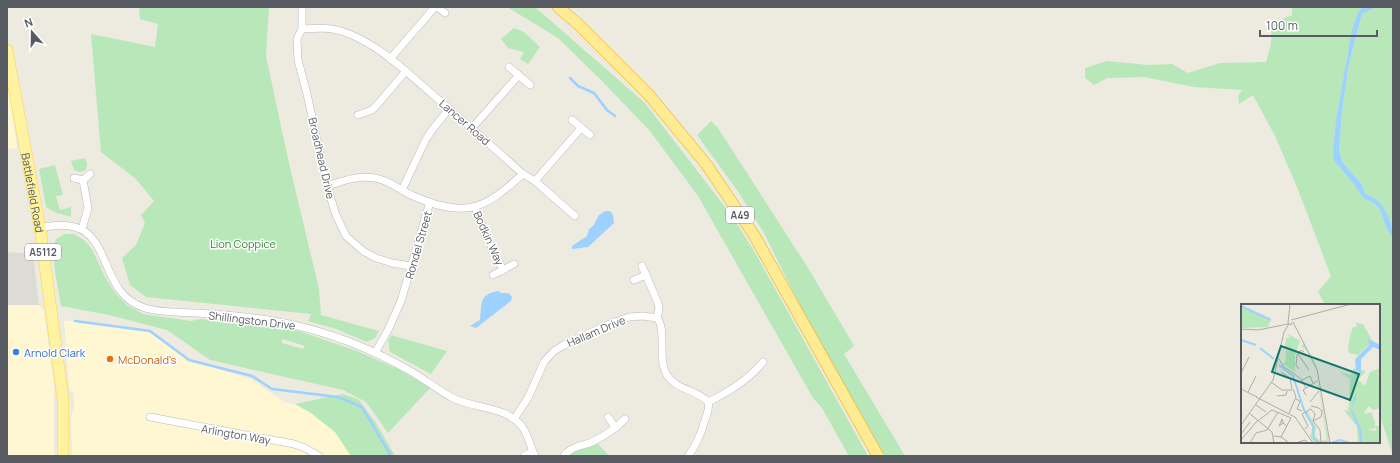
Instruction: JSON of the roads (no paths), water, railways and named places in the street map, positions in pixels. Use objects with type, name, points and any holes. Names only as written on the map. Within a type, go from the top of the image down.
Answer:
[{"type":"highway","name":"A49","points":[[558,7],[579,25],[649,95],[706,164],[754,235],[878,456]]},
{"type":"main road","name":"Battlefield Road","points":[[7,50],[40,228],[63,399],[63,456]]},
{"type":"street","name":"Broadhead Drive","points":[[302,7],[302,29],[297,39],[298,60],[327,186],[340,226],[346,236],[363,251],[376,258],[392,263],[411,266]]},
{"type":"street","points":[[390,59],[436,7],[445,13]]},
{"type":"street","name":"Lancer Road","points":[[302,29],[326,28],[354,36],[369,44],[406,71],[524,174]]},
{"type":"street","points":[[509,67],[530,84]]},
{"type":"street","points":[[358,115],[372,110],[377,106],[406,71]]},
{"type":"street","points":[[472,128],[519,75]]},
{"type":"street","points":[[402,190],[426,139],[450,109]]},
{"type":"street","points":[[572,120],[590,135]]},
{"type":"street","points":[[535,181],[581,128]]},
{"type":"street","points":[[83,180],[90,174]]},
{"type":"street","points":[[524,174],[535,181],[575,216]]},
{"type":"street","name":"Rondel Street","points":[[375,353],[396,314],[406,286],[430,202],[461,208],[475,206],[491,199],[524,174]]},
{"type":"street","points":[[327,186],[364,177],[386,181],[402,190],[430,202]]},
{"type":"street","points":[[74,178],[83,180]]},
{"type":"street","points":[[40,228],[51,225],[67,225],[82,229],[88,208],[83,180]]},
{"type":"street","name":"Bodkin Way","points":[[475,206],[485,234],[503,270]]},
{"type":"street","name":"Shillingston Drive","points":[[82,229],[95,241],[116,284],[130,301],[138,305],[156,311],[232,316],[290,324],[342,339],[375,353],[413,372],[451,397],[472,405],[502,413],[514,419]]},
{"type":"street","points":[[493,275],[514,264]]},
{"type":"street","points":[[642,266],[658,303],[659,309],[657,318],[661,323],[662,362],[668,376],[680,387],[702,396],[708,402],[709,410],[701,436],[692,455]]},
{"type":"street","points":[[634,280],[646,275]]},
{"type":"street","name":"Hallam Drive","points":[[514,419],[528,398],[544,362],[554,351],[607,325],[629,317],[652,316],[657,318]]},
{"type":"street","points":[[708,402],[722,396],[740,383],[763,362]]},
{"type":"street","name":"Arlington Way","points":[[150,417],[294,444],[319,456]]},
{"type":"street","points":[[608,417],[616,428]]},
{"type":"street","points":[[514,419],[524,430],[534,454],[524,456]]},
{"type":"street","points":[[564,456],[568,451],[593,441],[616,428],[625,419]]},
{"type":"water","points":[[1366,7],[1376,7],[1362,14],[1349,63],[1342,112],[1339,151],[1343,163],[1361,183],[1365,194],[1378,201],[1382,206],[1392,227],[1393,238],[1386,226],[1380,210],[1376,205],[1364,199],[1334,160],[1333,152],[1336,121],[1350,40],[1356,18],[1361,9]]},
{"type":"water","points":[[605,211],[610,211],[613,215],[614,223],[588,247],[572,249],[572,246],[587,236],[589,229],[593,226],[599,215]]},
{"type":"water","points":[[498,291],[501,293],[509,293],[512,297],[511,301],[476,328],[470,326],[480,320],[484,297]]},
{"type":"waterway","points":[[570,78],[578,86],[594,93],[607,110],[615,116]]},
{"type":"waterway","points":[[75,321],[150,331],[189,360],[252,376],[272,389],[338,397],[362,407],[391,456]]},
{"type":"place","name":"Arnold Clark","points":[[16,352]]},
{"type":"place","name":"McDonald's","points":[[110,359]]},
{"type":"park label","name":"Lion Coppice","points":[[243,243]]}]
